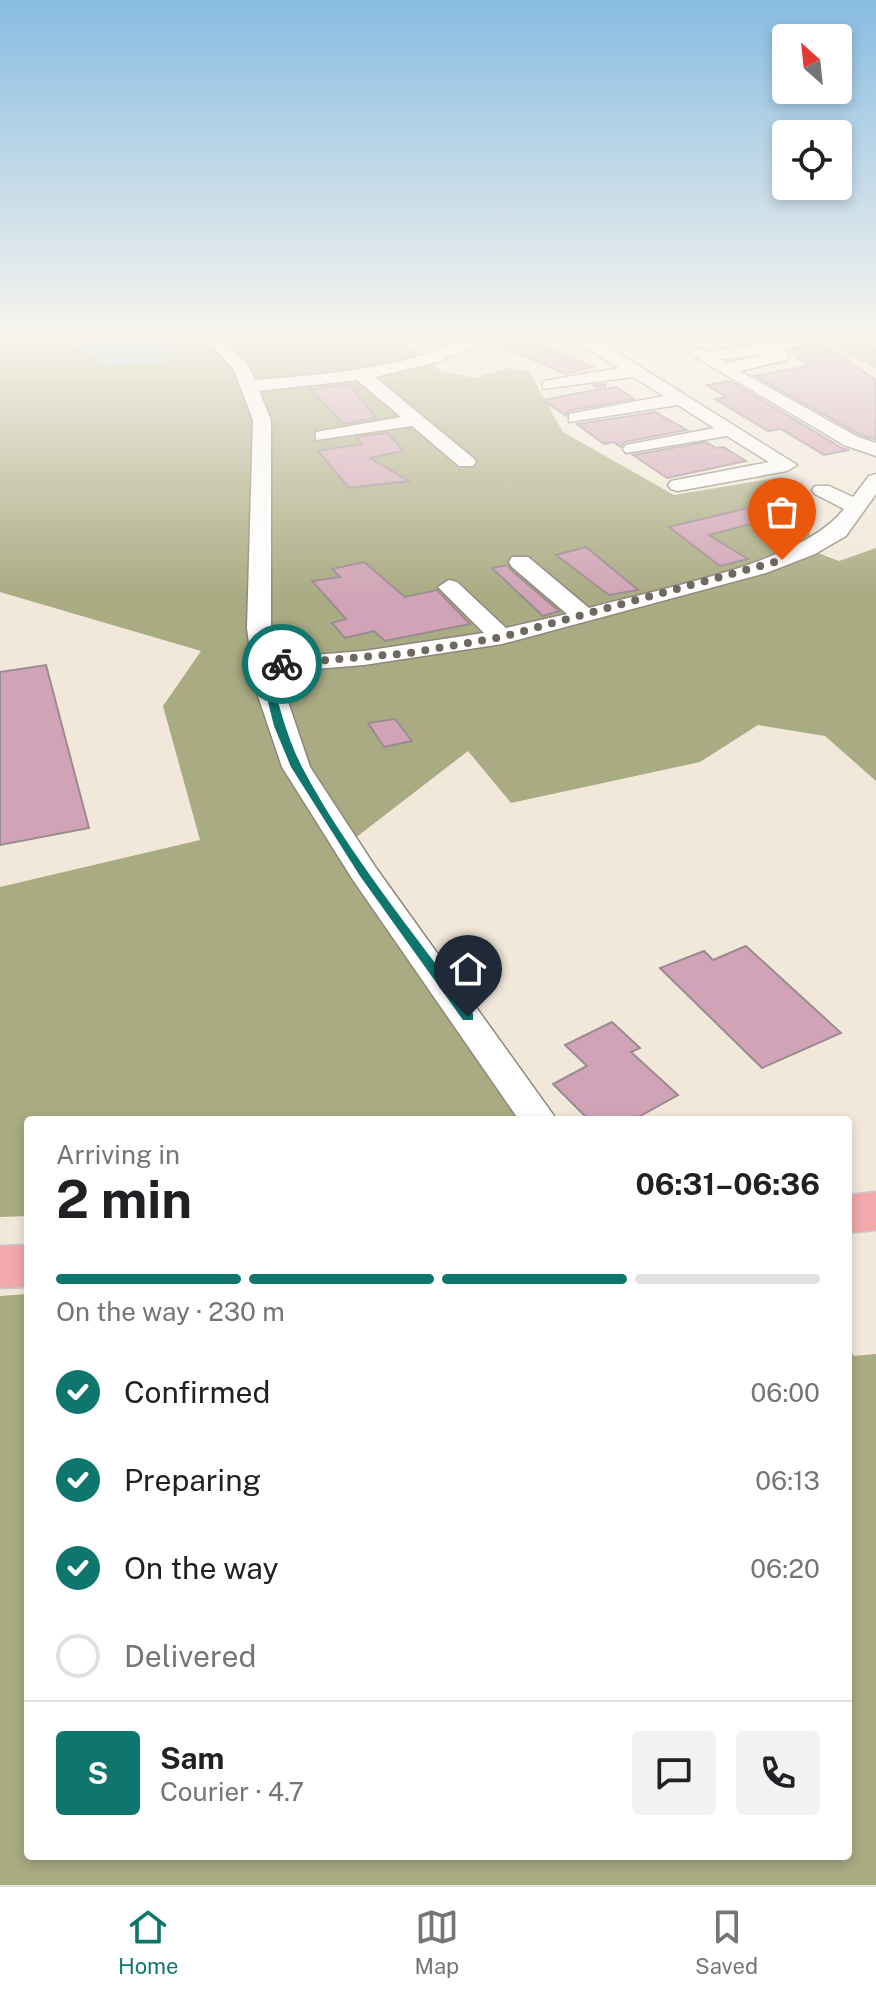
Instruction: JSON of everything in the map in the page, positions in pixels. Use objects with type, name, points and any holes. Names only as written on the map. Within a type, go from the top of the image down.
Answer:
[{"type":"main road","points":[[852,1214],[876,1211]]},
{"type":"main road","points":[[0,1267],[24,1266]]},
{"type":"street","points":[[260,424],[264,439],[259,628],[264,666],[280,726],[296,767],[364,873],[397,915],[536,1116]]},
{"type":"street","points":[[323,436],[392,424]]},
{"type":"street","points":[[420,424],[466,462]]},
{"type":"street","points":[[678,485],[787,465],[720,424]]},
{"type":"street","points":[[821,424],[851,441],[876,450]]},
{"type":"street","points":[[633,449],[730,430]]},
{"type":"street","points":[[822,490],[869,492]]},
{"type":"street","points":[[264,666],[410,653],[502,637],[782,560],[838,531],[869,492]]},
{"type":"street","points":[[520,562],[584,616]]},
{"type":"street","points":[[449,587],[502,637]]},
{"type":"green space","points":[[0,424],[558,424],[563,432],[674,495],[782,477],[800,483],[813,551],[839,561],[876,548],[876,781],[825,736],[758,725],[700,762],[511,803],[468,751],[350,842],[529,1116],[24,1116],[24,1216],[0,1217],[0,887],[200,840],[163,706],[201,651],[0,592]]},
{"type":"green space","points":[[24,1294],[24,1860],[852,1860],[852,1353],[854,1356],[876,1354],[876,1885],[0,1885],[0,1296]]},
{"type":"building","points":[[577,424],[676,424],[687,430],[625,442],[621,447],[613,442],[604,444]]},
{"type":"building","points":[[756,424],[802,424],[849,450],[824,455],[781,429],[768,431]]},
{"type":"building","points":[[841,424],[876,424],[876,440]]},
{"type":"building","points":[[388,433],[403,451],[370,458],[409,481],[349,488],[318,451],[362,444],[356,437]]},
{"type":"building","points":[[706,442],[716,448],[723,447],[746,461],[667,478],[633,455]]},
{"type":"building","points":[[777,501],[781,516],[709,535],[748,559],[720,566],[669,527]]},
{"type":"building","points":[[586,547],[638,590],[609,595],[556,555]]},
{"type":"building","points":[[364,562],[405,597],[437,590],[470,624],[385,641],[374,631],[345,638],[332,623],[346,619],[312,581],[340,577],[332,569]]},
{"type":"building","points":[[508,565],[559,611],[543,616],[492,568]]},
{"type":"building","points":[[46,665],[89,828],[0,845],[0,672]]},
{"type":"building","points":[[395,719],[412,741],[384,747],[368,723]]},
{"type":"building","points":[[746,946],[841,1033],[762,1068],[660,968],[704,951],[713,960]]},
{"type":"building","points":[[612,1022],[640,1048],[631,1052],[678,1095],[640,1116],[585,1116],[553,1084],[587,1066],[565,1045]]},
{"type":"way so far","points":[[282,664],[410,653],[502,637],[782,560]]},
{"type":"route","points":[[282,664],[264,666],[280,726],[296,767],[364,873],[468,1017]]}]
